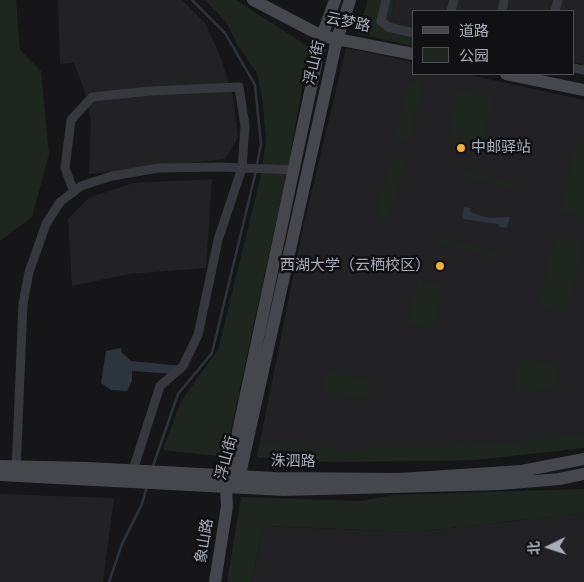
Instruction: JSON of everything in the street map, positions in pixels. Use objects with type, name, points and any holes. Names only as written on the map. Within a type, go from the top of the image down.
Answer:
[{"type":"main road","name":"云梦路","points":[[253,0],[322,36],[412,54]]},
{"type":"main road","name":"浮山街","points":[[233,482],[322,36],[335,0]]},
{"type":"main road","name":"浮山街","points":[[227,506],[337,39],[350,0]]},
{"type":"main road","points":[[511,75],[584,90]]},
{"type":"main road","name":"洙泗路","points":[[233,482],[399,479],[522,471],[584,459]]},
{"type":"main road","name":"洙泗路","points":[[0,466],[16,471],[343,489],[500,484],[559,479],[584,474]]},
{"type":"main road","name":"洙泗路","points":[[0,475],[16,471],[133,470],[151,477]]},
{"type":"main road","name":"象山路","points":[[216,582],[227,506]]},
{"type":"street","points":[[386,0],[381,21],[388,27],[412,32]]},
{"type":"street","points":[[74,192],[65,168],[71,120],[92,97],[150,91],[239,87],[244,126],[246,168],[218,240],[198,335],[183,366],[160,386],[133,470]]},
{"type":"street","points":[[16,471],[23,304],[29,272],[46,224],[60,202],[81,186],[112,176],[159,168],[262,168],[294,170]]},
{"type":"shaded area","points":[[58,0],[182,0],[206,24],[221,58],[233,97],[238,138],[225,159],[89,174],[91,119],[84,89],[74,63],[60,64]]},
{"type":"shaded area","points":[[395,0],[584,0],[584,65],[574,62],[574,10],[412,10],[412,26],[390,20]]},
{"type":"shaded area","name":"西湖大学（云栖校区）","points":[[346,48],[412,62],[412,75],[470,75],[584,100],[584,448],[474,460],[332,462],[257,457],[302,232]]},
{"type":"shaded area","points":[[212,179],[206,268],[129,274],[72,286],[68,219],[89,198],[133,183]]},
{"type":"shaded area","points":[[464,207],[470,208],[470,212],[488,218],[510,217],[507,228],[500,227],[498,224],[464,219],[462,216]]},
{"type":"shaded area","points":[[121,348],[121,352],[131,361],[183,366],[175,374],[132,371],[132,381],[127,391],[111,390],[101,383],[106,351]]},
{"type":"shaded area","points":[[0,494],[114,498],[103,582],[0,582]]},
{"type":"shaded area","points":[[584,513],[584,582],[252,582],[263,526],[414,532]]},
{"type":"green space","points":[[0,0],[16,0],[20,50],[41,71],[49,154],[32,217],[0,241]]},
{"type":"green space","points":[[205,0],[236,0],[309,47],[289,162],[225,457],[163,450],[181,401],[218,350],[261,175],[266,141],[263,105],[257,73],[238,46],[226,22]]},
{"type":"green space","points":[[368,0],[395,0],[390,20],[412,26],[412,46],[358,34]]},
{"type":"green space","points":[[417,81],[423,84],[410,135],[408,142],[401,142],[396,134],[408,85]]},
{"type":"green space","points":[[459,90],[493,98],[482,143],[448,134]]},
{"type":"green space","points":[[577,142],[584,144],[584,218],[560,212]]},
{"type":"green space","points":[[399,158],[405,161],[389,218],[382,219],[377,211],[390,162]]},
{"type":"green space","points":[[459,169],[516,184],[515,190],[458,174]]},
{"type":"green space","points":[[556,236],[584,242],[566,314],[538,307]]},
{"type":"green space","points":[[440,238],[497,252],[496,258],[439,243]]},
{"type":"green space","points":[[418,280],[443,286],[433,329],[407,323]]},
{"type":"green space","points":[[520,357],[559,368],[555,389],[513,393]]},
{"type":"green space","points":[[328,371],[371,382],[366,400],[323,390]]},
{"type":"green space","points":[[584,434],[584,448],[474,460],[332,462],[257,457],[260,444],[344,449],[491,445]]},
{"type":"green space","points":[[584,489],[584,513],[414,532],[263,526],[252,582],[227,582],[241,497],[360,501],[394,495]]},
{"type":"waterway","points":[[192,0],[225,33],[255,85],[261,144],[257,165]]},
{"type":"waterway","points":[[153,466],[178,394],[212,353],[256,171]]},
{"type":"waterway","points":[[109,582],[122,544],[142,504],[147,486]]},
{"type":"place","name":"中邮驿站","points":[[461,148]]},
{"type":"place","name":"西湖大学（云栖校区）","points":[[440,266]]}]
